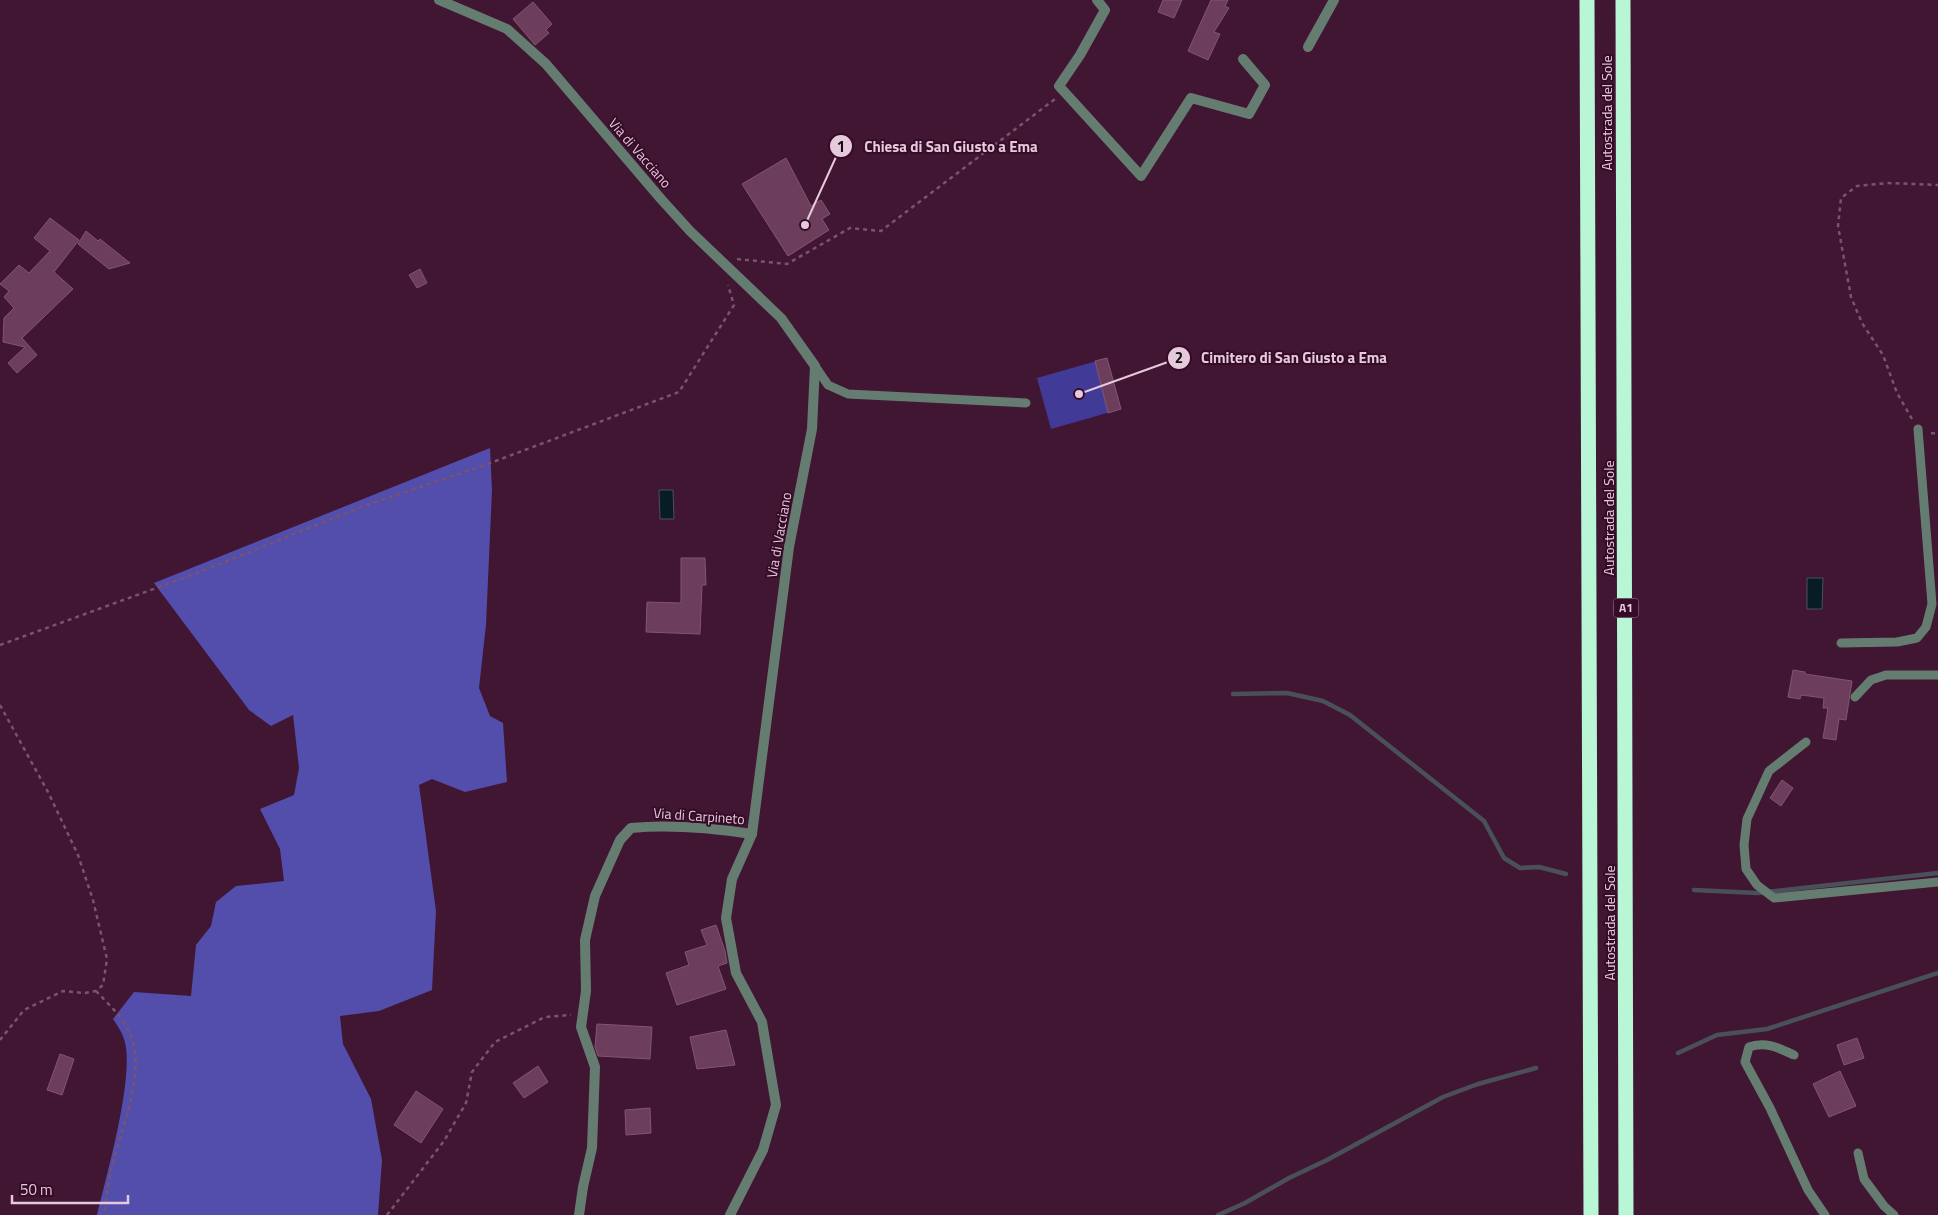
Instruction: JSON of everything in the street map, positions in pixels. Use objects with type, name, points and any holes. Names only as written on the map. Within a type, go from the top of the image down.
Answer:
[{"type":"highway","name":"Autostrada del Sole","points":[[1587,0],[1591,1215]]},
{"type":"highway","name":"Autostrada del Sole","points":[[1623,0],[1626,1215]]},
{"type":"street","name":"Via di Vacciano","points":[[439,0],[507,29],[546,64],[661,199],[718,258],[781,318],[815,366],[812,429],[789,547],[752,834],[732,879],[726,918],[736,973],[762,1022],[776,1105],[763,1150],[730,1215]]},
{"type":"street","points":[[1097,0],[1105,10],[1080,55],[1058,86],[1141,176],[1191,98],[1249,114],[1265,85],[1243,59]]},
{"type":"street","points":[[1308,47],[1334,0]]},
{"type":"street","name":"Via di Carpineto","points":[[579,1215],[592,1148],[595,1067],[581,1027],[586,991],[585,940],[595,896],[620,840],[631,828],[652,826],[686,827],[752,834]]},
{"type":"lane","points":[[815,366],[828,385],[848,394],[1026,402]]},
{"type":"lane","points":[[1841,643],[1897,642],[1917,638],[1926,627],[1932,604],[1918,429]]},
{"type":"lane","points":[[1855,697],[1871,680],[1886,675],[1938,675]]},
{"type":"lane","points":[[1806,742],[1769,771],[1747,819],[1744,845],[1746,869],[1757,884],[1774,898],[1938,882]]},
{"type":"lane","points":[[1794,1055],[1777,1047],[1759,1043],[1749,1047],[1744,1062],[1770,1108],[1808,1190],[1826,1215]]},
{"type":"lane","points":[[1858,1153],[1864,1178],[1884,1206],[1894,1215]]},
{"type":"path","points":[[718,258],[787,264],[850,228],[881,231],[1064,93]]},
{"type":"path","points":[[1938,185],[1888,183],[1857,186],[1841,198],[1838,226],[1851,297],[1862,323],[1884,354],[1897,393],[1918,429],[1938,434]]},
{"type":"path","points":[[0,645],[192,575],[364,506],[485,465],[679,392],[734,305],[726,282]]},
{"type":"path","points":[[0,705],[48,792],[78,855],[107,959],[103,985],[96,991],[85,993],[63,991],[24,1010],[0,1040]]},
{"type":"path","points":[[96,991],[123,1020],[134,1046],[135,1068],[132,1095],[109,1180],[104,1215]]},
{"type":"path","points":[[387,1215],[444,1141],[466,1102],[472,1072],[495,1042],[545,1017],[583,1014]]},
{"type":"shaded area","points":[[1107,358],[1121,409],[1051,429],[1037,378]]},
{"type":"shaded area","points":[[490,448],[492,490],[486,625],[479,688],[490,716],[503,723],[507,782],[465,792],[432,779],[419,785],[436,911],[432,990],[379,1011],[340,1016],[343,1044],[371,1099],[382,1160],[378,1215],[97,1215],[113,1152],[126,1076],[127,1055],[124,1039],[113,1019],[134,992],[191,996],[196,945],[211,926],[216,902],[236,886],[284,881],[280,849],[260,809],[294,795],[299,768],[293,715],[271,726],[249,710],[154,583]]},
{"type":"water","points":[[659,490],[673,490],[674,519],[660,519]]},
{"type":"water","points":[[1807,578],[1823,578],[1822,609],[1807,609]]},
{"type":"building","points":[[1163,0],[1182,0],[1174,18],[1158,12]]},
{"type":"building","points":[[1211,0],[1228,0],[1225,6],[1229,8],[1214,32],[1220,34],[1208,60],[1188,51]]},
{"type":"building","points":[[533,2],[552,24],[546,30],[549,33],[535,45],[513,19]]},
{"type":"building","points":[[786,158],[811,206],[821,200],[830,214],[822,219],[829,230],[788,256],[742,184]]},
{"type":"building","points":[[50,218],[79,240],[54,272],[73,289],[22,338],[37,355],[17,373],[8,363],[25,347],[3,342],[4,318],[14,308],[4,297],[9,291],[0,284],[19,265],[29,273],[50,251],[34,238]]},
{"type":"building","points":[[86,231],[98,241],[100,239],[130,263],[109,269],[78,244]]},
{"type":"building","points":[[420,269],[427,283],[417,288],[409,275]]},
{"type":"building","points":[[1107,358],[1121,409],[1108,413],[1095,361]]},
{"type":"building","points":[[681,558],[705,558],[706,585],[702,585],[700,634],[646,632],[647,602],[681,603]]},
{"type":"building","points":[[1793,670],[1805,672],[1805,674],[1852,681],[1846,720],[1839,719],[1836,740],[1823,738],[1828,708],[1823,708],[1824,698],[1801,695],[1800,699],[1788,697]]},
{"type":"building","points":[[1782,780],[1793,788],[1781,806],[1770,798]]},
{"type":"building","points":[[716,925],[727,963],[718,966],[726,989],[677,1005],[666,973],[689,965],[685,952],[707,945],[701,930]]},
{"type":"building","points":[[597,1024],[652,1027],[650,1059],[598,1056],[595,1047]]},
{"type":"building","points":[[726,1030],[735,1065],[697,1069],[690,1037]]},
{"type":"building","points":[[1857,1038],[1864,1058],[1844,1065],[1837,1045]]},
{"type":"building","points":[[60,1054],[74,1059],[62,1095],[47,1090]]},
{"type":"building","points":[[538,1066],[548,1082],[524,1098],[513,1083]]},
{"type":"building","points":[[1840,1071],[1856,1106],[1829,1117],[1813,1084]]},
{"type":"building","points":[[416,1091],[443,1109],[421,1143],[394,1125]]},
{"type":"building","points":[[650,1108],[651,1133],[626,1135],[625,1110]]},
{"type":"waterway","points":[[1233,694],[1287,693],[1323,701],[1350,715],[1484,821],[1504,858],[1520,868],[1539,867],[1566,874]]},
{"type":"waterway","points":[[1694,890],[1757,893],[1938,873]]},
{"type":"waterway","points":[[1678,1053],[1717,1035],[1767,1029],[1938,973]]},
{"type":"waterway","points":[[1218,1215],[1327,1160],[1443,1097],[1478,1084],[1536,1068]]},
{"type":"place","name":"Chiesa di San Giusto a Ema","points":[[805,225]]},
{"type":"place","name":"Cimitero di San Giusto a Ema","points":[[1079,394]]}]
